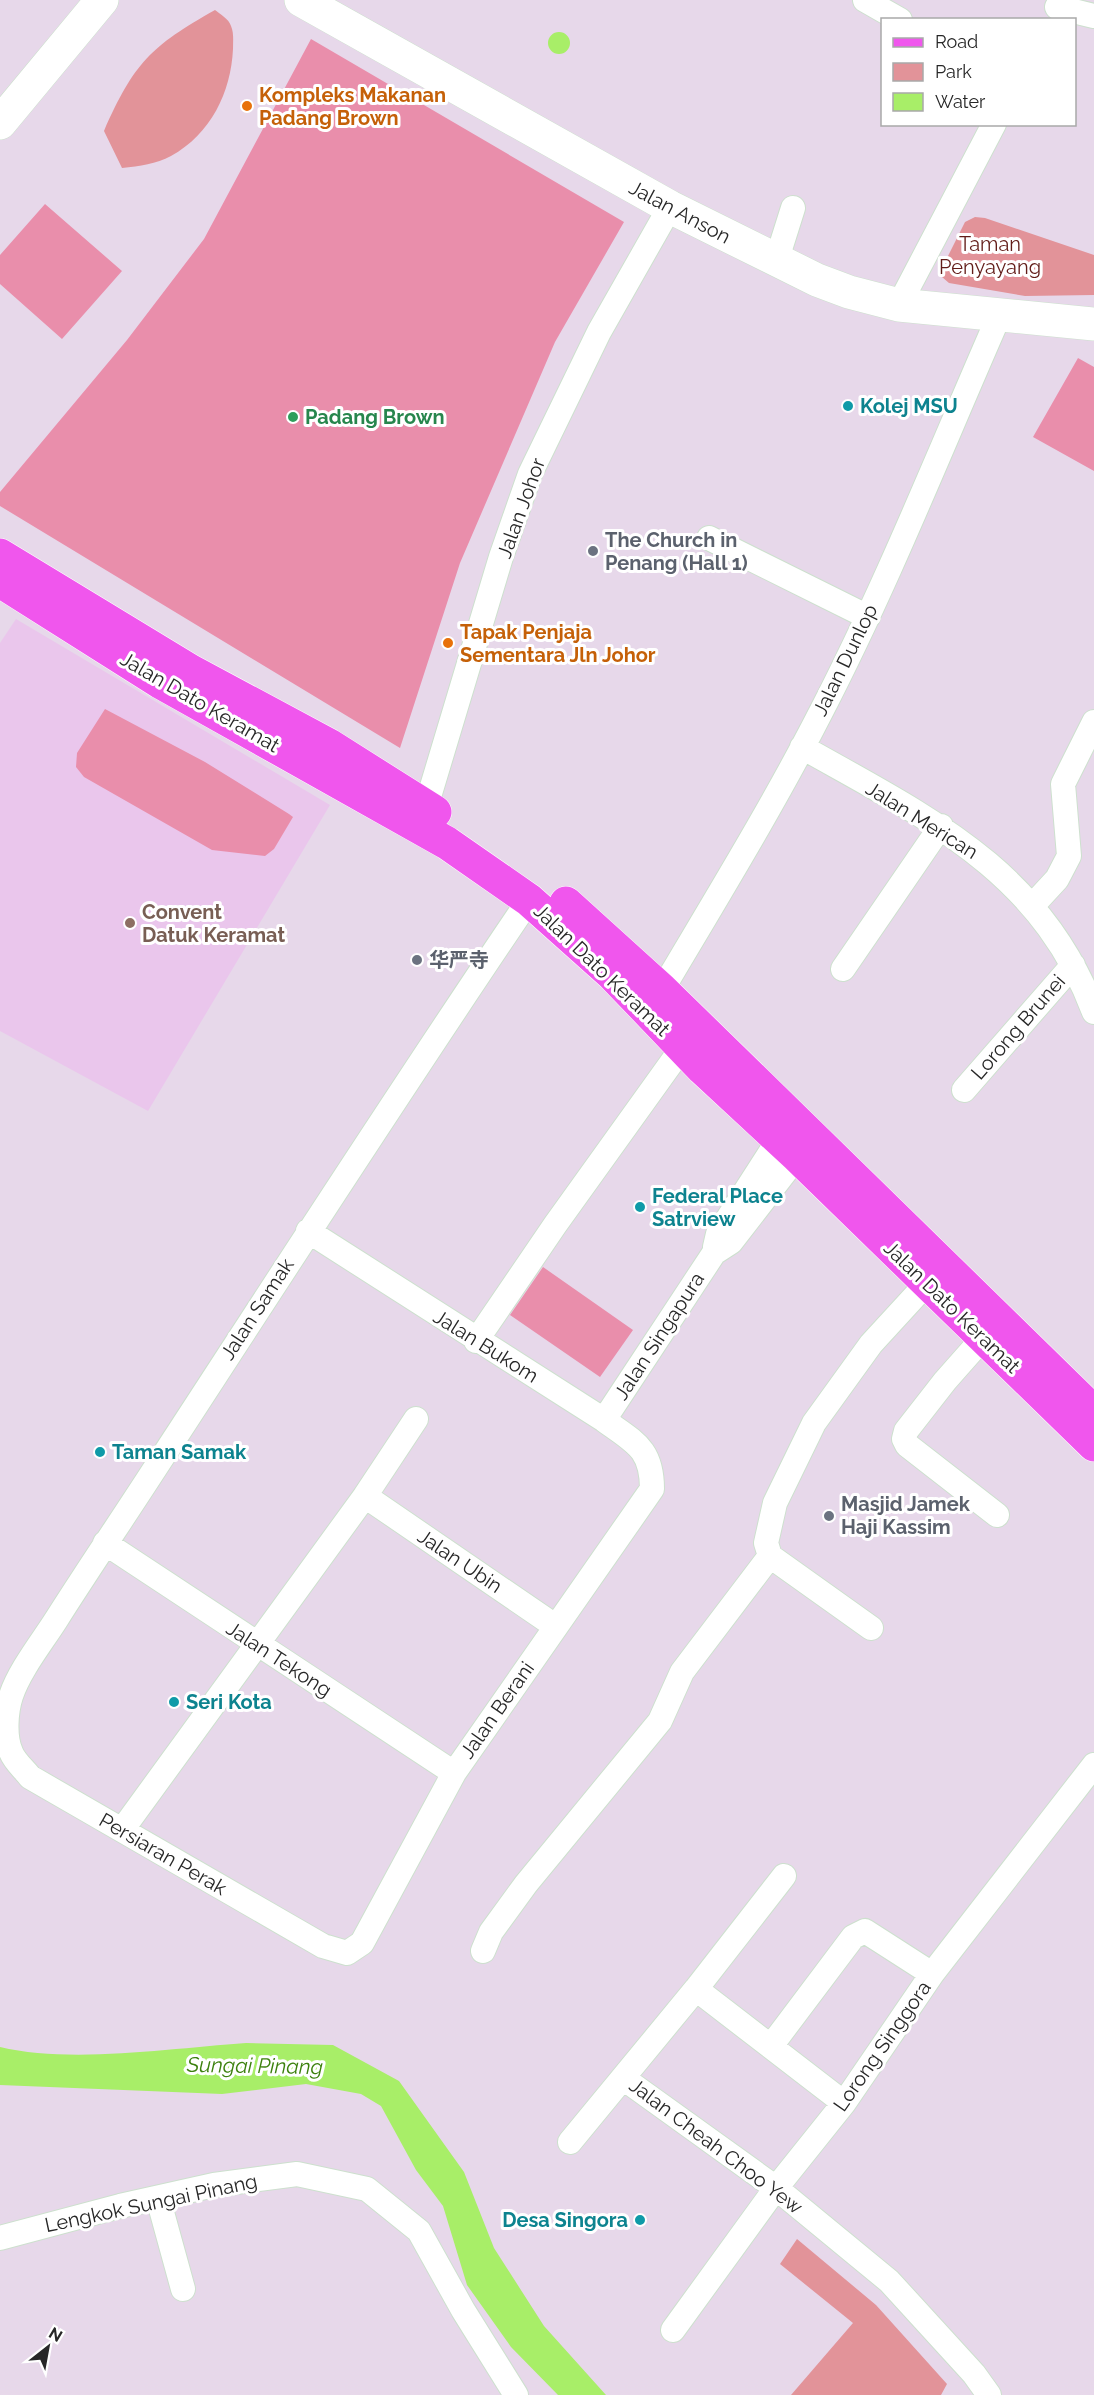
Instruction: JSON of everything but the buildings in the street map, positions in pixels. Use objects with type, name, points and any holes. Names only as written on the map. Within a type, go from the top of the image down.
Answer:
[{"type":"main road","points":[[1,111],[77,0]]},
{"type":"main road","points":[[1,111],[102,0]]},
{"type":"main road","name":"Jalan Anson","points":[[301,0],[670,207],[776,262],[849,292],[899,305],[1094,324]]},
{"type":"main road","name":"Jalan Dato Keramat","points":[[0,555],[191,671],[328,745],[501,878],[614,975],[682,1048],[796,1144],[925,1245],[1094,1412]]},
{"type":"main road","name":"Jalan Dato Keramat","points":[[0,581],[160,682],[518,864],[604,934],[662,990],[796,1144],[927,1283],[1094,1446]]},
{"type":"street","points":[[865,0],[896,18]]},
{"type":"street","points":[[1056,9],[1094,16]]},
{"type":"street","points":[[899,305],[993,126]]},
{"type":"street","name":"Jalan Johor","points":[[423,817],[501,557],[530,474],[599,332],[670,207]]},
{"type":"street","points":[[776,262],[793,208]]},
{"type":"street","name":"Jalan Dunlop","points":[[662,990],[762,821],[868,617],[999,316]]},
{"type":"street","points":[[709,538],[868,617]]},
{"type":"street","points":[[1033,905],[1057,879],[1069,856],[1063,784],[1094,722]]},
{"type":"street","name":"Jalan Merican","points":[[802,747],[940,826],[993,865],[1033,905],[1064,947],[1094,1012]]},
{"type":"street","points":[[843,969],[940,826]]},
{"type":"street","name":"Jalan Samak","points":[[6,1728],[11,1695],[34,1654],[393,1101],[529,900]]},
{"type":"street","name":"Lorong Brunei","points":[[964,1090],[1073,965]]},
{"type":"street","points":[[476,1341],[555,1225],[682,1048]]},
{"type":"street","name":"Jalan Singapura","points":[[604,1420],[714,1253],[731,1242],[796,1144]]},
{"type":"street","name":"Jalan Bukom","points":[[308,1231],[476,1341],[604,1420],[644,1449],[652,1470]]},
{"type":"street","points":[[872,1628],[770,1556],[766,1543],[775,1503],[814,1422],[871,1344],[927,1283],[934,1267],[925,1245]]},
{"type":"street","points":[[984,1338],[945,1381],[906,1431],[904,1439],[907,1445],[997,1515]]},
{"type":"street","points":[[122,1830],[365,1497],[416,1419]]},
{"type":"street","name":"Jalan Berani","points":[[347,1953],[362,1943],[454,1773],[652,1489],[652,1470]]},
{"type":"street","name":"Jalan Ubin","points":[[365,1497],[555,1626]]},
{"type":"street","name":"Jalan Tekong","points":[[105,1544],[454,1773]]},
{"type":"street","points":[[483,1951],[491,1932],[526,1884],[660,1721],[682,1672],[770,1556]]},
{"type":"street","name":"Persiaran Perak","points":[[6,1728],[11,1753],[30,1777],[323,1946],[347,1953]]},
{"type":"street","name":"Lorong Singgora","points":[[673,2330],[776,2188],[844,2103],[932,1974],[1094,1765]]},
{"type":"street","name":"Jalan Cheah Choo Yew","points":[[784,1876],[696,1989],[622,2078],[776,2188],[888,2281],[974,2374],[989,2395]]},
{"type":"street","points":[[771,2046],[853,1937],[865,1931],[932,1974]]},
{"type":"street","points":[[696,1989],[844,2103]]},
{"type":"street","points":[[570,2142],[622,2078]]},
{"type":"street","name":"Lengkok Sungai Pinang","points":[[0,2238],[214,2185],[297,2174],[367,2189],[419,2230],[463,2310],[516,2395]]},
{"type":"street","points":[[158,2198],[183,2289]]},
{"type":"shaded area","name":"Padang Brown","points":[[311,39],[624,222],[555,342],[460,563],[400,748],[0,506],[0,492],[127,340],[204,239]]},
{"type":"shaded area","points":[[45,204],[122,271],[62,339],[0,284],[0,255]]},
{"type":"shaded area","points":[[1078,358],[1094,367],[1094,471],[1033,437]]},
{"type":"shaded area","name":"Convent Datuk Keramat","points":[[16,619],[330,805],[148,1111],[0,1031],[0,643]]},
{"type":"shaded area","points":[[105,709],[205,762],[293,817],[274,849],[265,856],[212,850],[84,777],[76,767],[77,753]]},
{"type":"shaded area","points":[[543,1267],[633,1330],[600,1377],[510,1315]]},
{"type":"green space","points":[[215,10],[230,23],[233,49],[223,96],[208,124],[185,147],[171,156],[154,163],[122,168],[104,131],[125,88],[135,72],[160,46]]},
{"type":"green space","name":"Taman Penyayang","points":[[975,217],[985,218],[1094,255],[1094,295],[1025,296],[949,283],[942,277],[941,270],[965,222]]},
{"type":"green space","points":[[797,2239],[876,2305],[947,2384],[941,2395],[791,2395],[853,2323],[780,2264]]},
{"type":"water","points":[[559,32],[567,35],[570,43],[567,51],[559,54],[551,51],[548,43],[551,35]]},
{"type":"water","name":"Sungai Pinang","points":[[246,2043],[333,2045],[399,2081],[464,2172],[494,2248],[544,2326],[606,2395],[558,2395],[511,2347],[467,2285],[443,2206],[416,2170],[381,2106],[361,2094],[306,2084],[222,2094],[0,2085],[0,2047],[28,2052],[90,2055]]},
{"type":"place","name":"Kompleks Makanan Padang Brown","points":[[247,106]]},
{"type":"place","name":"Kolej MSU","points":[[848,406]]},
{"type":"place","name":"Padang Brown","points":[[293,417]]},
{"type":"place","name":"The Church in Penang (Hall 1)","points":[[593,551]]},
{"type":"place","name":"Tapak Penjaja Sementara Jln Johor","points":[[448,643]]},
{"type":"place","name":"Convent Datuk Keramat","points":[[130,923]]},
{"type":"place","name":"华严寺","points":[[417,960]]},
{"type":"place","name":"Federal Place Satrview","points":[[640,1207]]},
{"type":"place","name":"Taman Samak","points":[[100,1452]]},
{"type":"place","name":"Masjid Jamek Haji Kassim","points":[[829,1516]]},
{"type":"place","name":"Seri Kota","points":[[174,1702]]},
{"type":"place","name":"Desa Singora","points":[[640,2220]]}]
